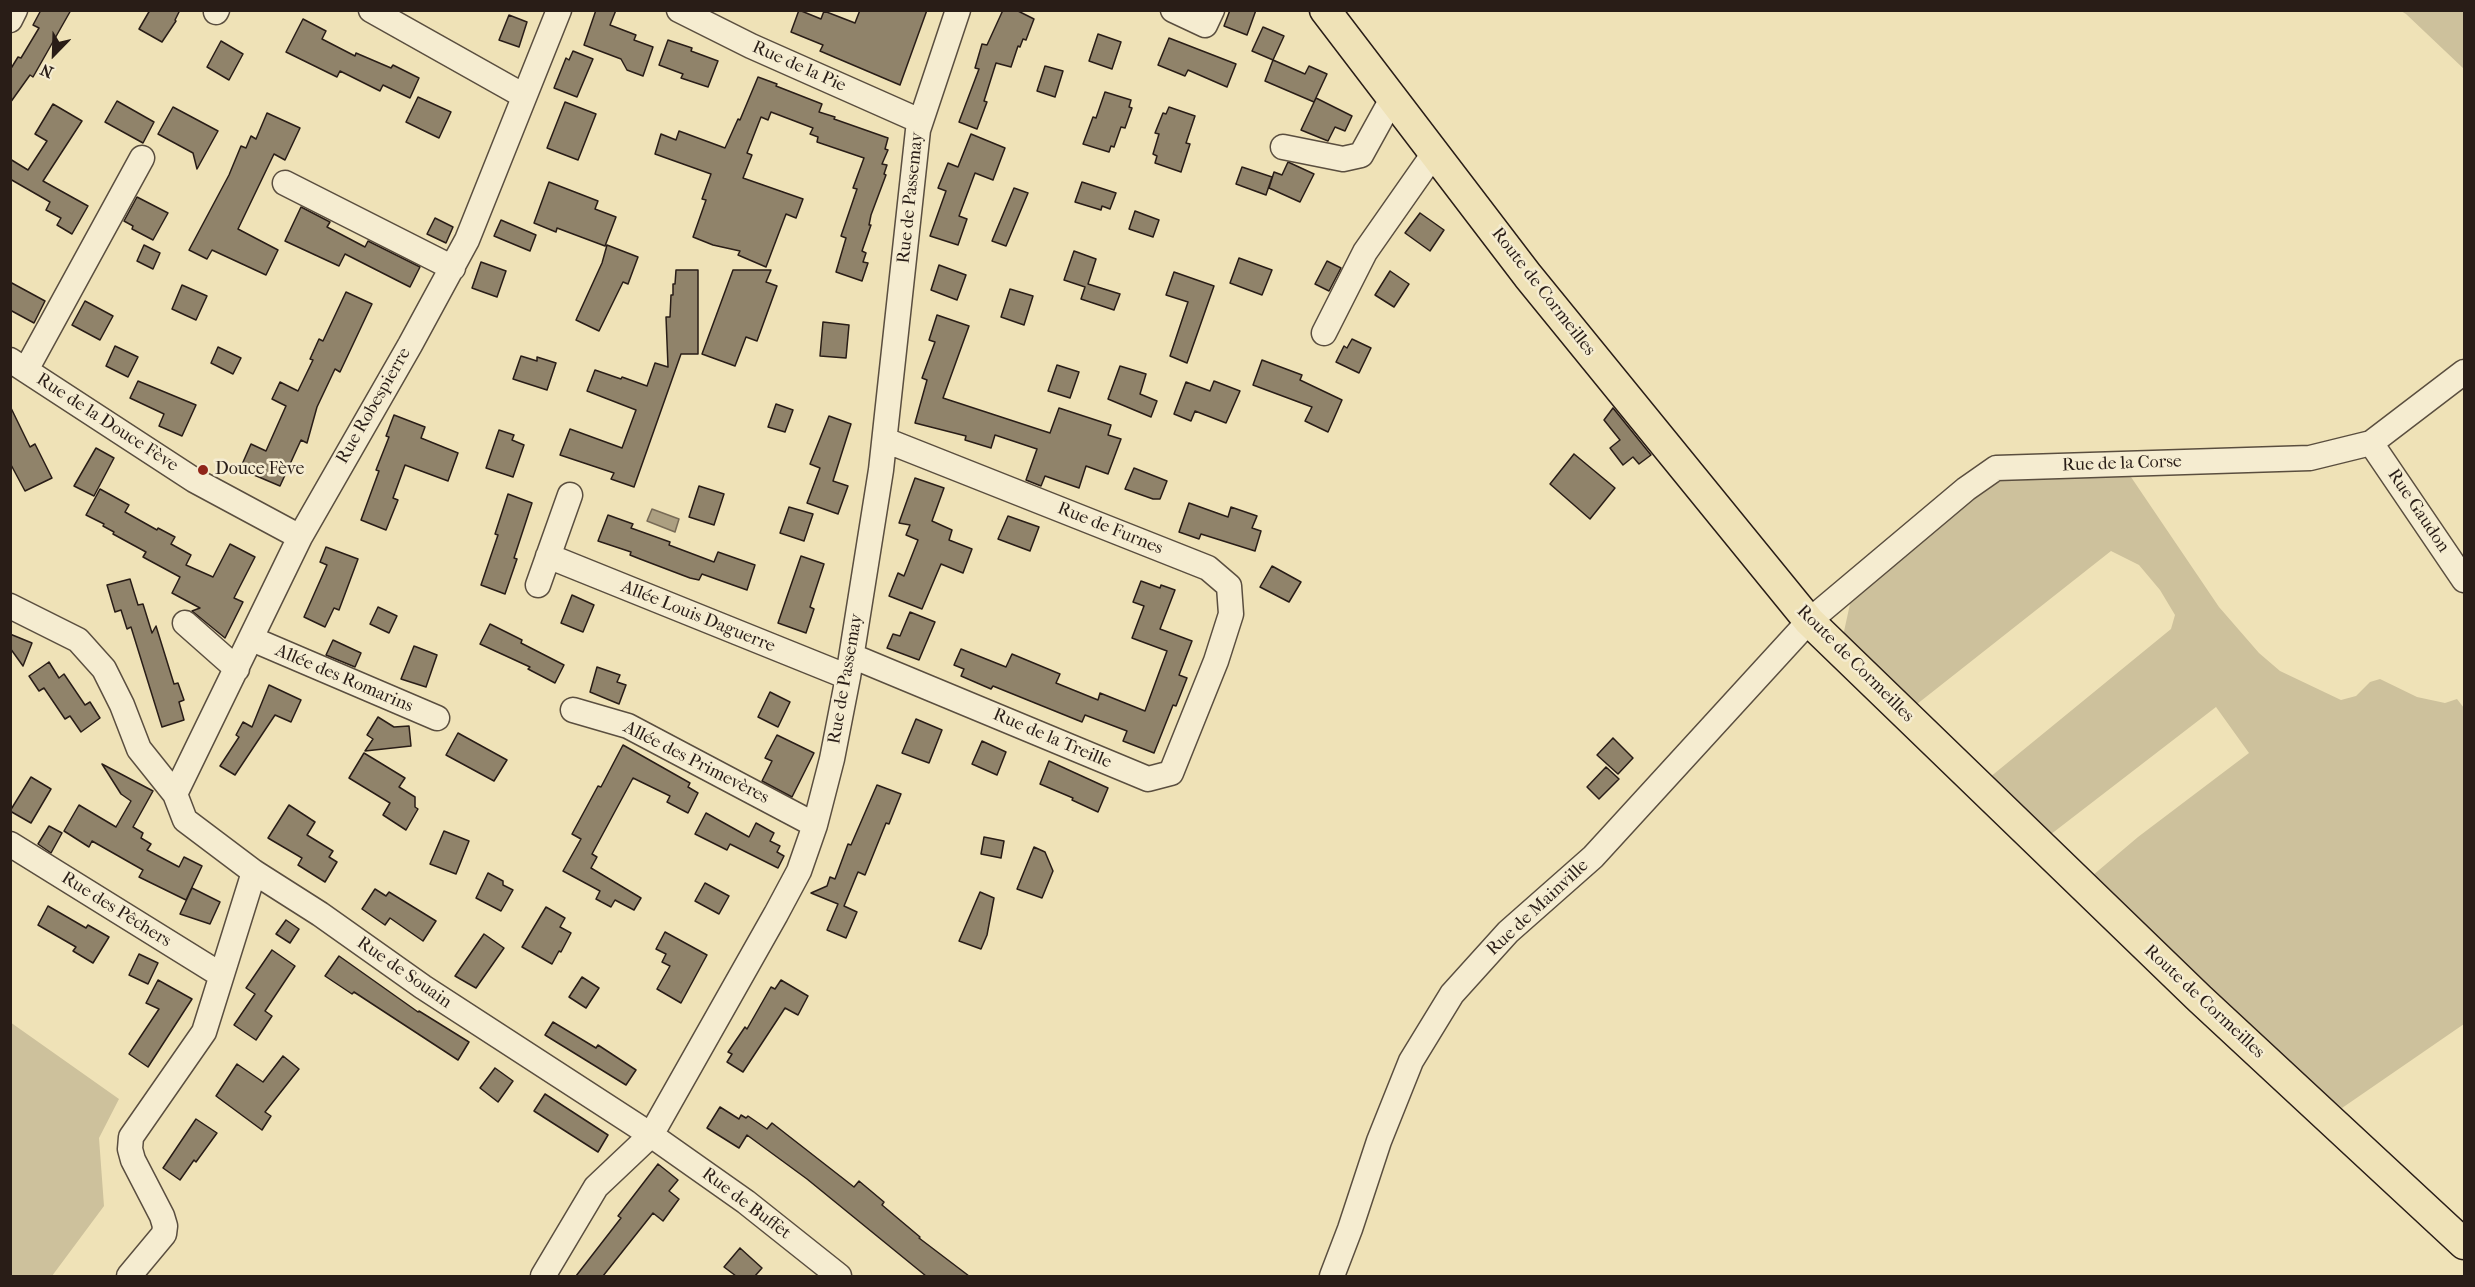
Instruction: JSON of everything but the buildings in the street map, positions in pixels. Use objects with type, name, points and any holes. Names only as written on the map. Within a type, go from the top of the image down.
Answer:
[{"type":"main road","name":"Route de Cormeilles","points":[[1325,10],[1528,276],[1809,621],[2199,998],[2464,1244]]},
{"type":"street","points":[[10,20],[15,10]]},
{"type":"street","points":[[371,10],[524,96]]},
{"type":"street","name":"Rue Robespierre","points":[[175,794],[300,537],[467,240],[558,10]]},
{"type":"street","name":"Rue de la Pie","points":[[679,10],[751,46],[920,121]]},
{"type":"street","name":"Rue de Passemay","points":[[543,1276],[596,1187],[651,1135],[799,871],[815,825],[832,759],[850,667],[885,440],[920,121],[958,10]]},
{"type":"street","points":[[1173,10],[1205,24],[1212,10]]},
{"type":"street","points":[[1283,147],[1343,159],[1361,155],[1393,97]]},
{"type":"street","points":[[1324,333],[1365,252],[1435,152]]},
{"type":"street","points":[[18,365],[142,158]]},
{"type":"street","points":[[285,183],[453,268]]},
{"type":"street","name":"Rue de la Douce Fève","points":[[18,365],[194,480],[300,537]]},
{"type":"street","name":"Rue de la Corse","points":[[1809,621],[1966,489],[1996,468],[2310,458],[2371,442],[2464,372]]},
{"type":"street","name":"Rue de Furnes","points":[[885,440],[1208,568],[1229,586],[1231,614],[1204,690]]},
{"type":"street","name":"Rue Gaudon","points":[[2371,442],[2464,580]]},
{"type":"street","points":[[538,585],[570,495]]},
{"type":"street","name":"Allée Louis Daguerre","points":[[548,556],[850,667]]},
{"type":"street","name":"Rue de Souain","points":[[10,606],[78,640],[104,669],[122,705],[139,749],[175,794],[185,820],[254,872],[320,914],[423,987],[651,1135]]},
{"type":"street","name":"Rue de Mainville","points":[[1332,1276],[1379,1141],[1411,1061],[1452,994],[1508,932],[1593,857],[1809,621]]},
{"type":"street","points":[[185,623],[237,669]]},
{"type":"street","name":"Allée des Romarins","points":[[252,639],[437,718]]},
{"type":"street","name":"Rue de la Treille","points":[[850,667],[1148,779],[1171,773],[1204,690]]},
{"type":"street","name":"Allée des Primevères","points":[[573,710],[628,726],[815,825]]},
{"type":"street","name":"Rue des Pêchers","points":[[10,844],[221,975]]},
{"type":"street","points":[[129,1276],[164,1234],[165,1226],[162,1215],[133,1160],[130,1149],[131,1137],[204,1032],[254,872]]},
{"type":"street","name":"Rue de Buffet","points":[[651,1135],[746,1202],[839,1276]]},
{"type":"shaded area","points":[[2401,11],[2464,11],[2464,69],[2406,14]]},
{"type":"shaded area","points":[[1999,475],[2131,477],[2219,607],[2259,653],[2280,671],[2341,700],[2356,696],[2370,682],[2380,679],[2417,697],[2445,703],[2457,699],[2464,708],[2464,1024],[2342,1108],[2247,1027],[2092,876],[2138,837],[2249,753],[2216,707],[2046,838],[1984,782],[2171,629],[2175,615],[2160,590],[2139,565],[2111,551],[1912,708],[1843,636],[1850,604],[1985,480]]},
{"type":"shaded area","points":[[652,509],[679,519],[675,532],[647,521]]},
{"type":"shaded area","points":[[10,1022],[119,1099],[99,1138],[104,1206],[52,1276],[11,1276]]},
{"type":"place","name":"Douce Fève","points":[[203,470]]}]
